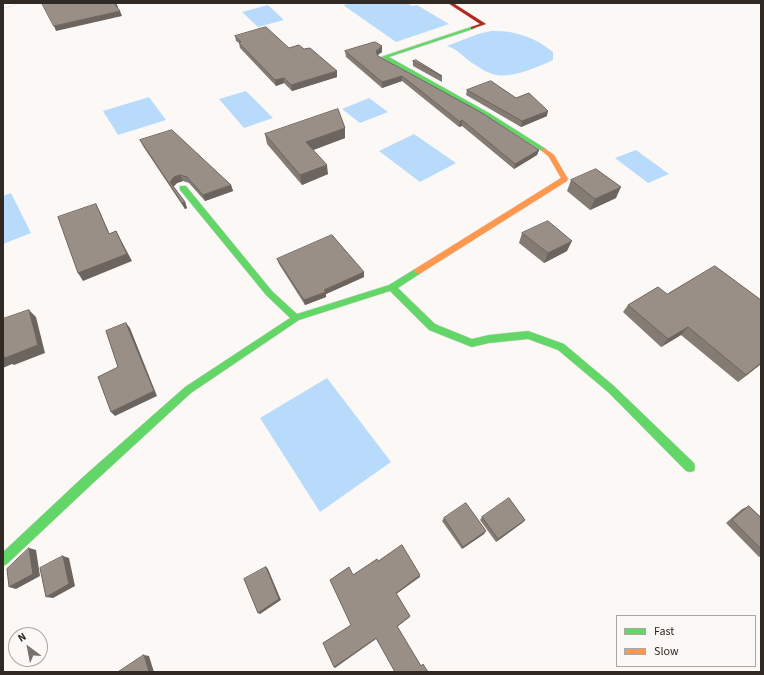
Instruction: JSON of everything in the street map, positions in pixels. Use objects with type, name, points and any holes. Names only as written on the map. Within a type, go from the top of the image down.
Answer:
[{"type":"street","points":[[3,5],[10,3]]},
{"type":"street","points":[[3,560],[87,481],[188,390],[296,318],[392,287],[565,179],[552,156],[529,140],[487,114],[384,57],[484,24],[450,3]]},
{"type":"street","points":[[183,188],[269,293],[296,318]]},
{"type":"street","points":[[392,287],[432,326],[472,343],[489,339],[528,335],[561,347],[611,389],[690,467]]},
{"type":"water","points":[[351,3],[407,3],[412,6],[417,5],[449,24],[396,42],[343,5]]},
{"type":"water","points":[[268,5],[284,20],[258,27],[242,12]]},
{"type":"water","points":[[491,31],[516,33],[532,38],[553,52],[553,60],[533,69],[503,76],[484,70],[472,63],[458,51],[447,46],[478,34]]},
{"type":"water","points":[[246,91],[273,118],[244,128],[219,99]]},
{"type":"water","points":[[149,97],[166,120],[118,135],[103,111]]},
{"type":"water","points":[[369,98],[388,112],[360,123],[342,109]]},
{"type":"water","points":[[414,134],[456,163],[420,182],[379,151]]},
{"type":"water","points":[[636,150],[669,174],[648,183],[615,158]]},
{"type":"water","points":[[11,193],[31,233],[3,244],[3,196]]},
{"type":"water","points":[[327,378],[391,462],[320,512],[260,418]]},
{"type":"building","points":[[42,3],[114,3],[120,11],[54,26]]},
{"type":"building","points":[[266,27],[289,48],[299,45],[304,49],[310,48],[337,71],[291,85],[284,78],[275,80],[239,43],[241,42],[235,36]]},
{"type":"building","points":[[375,42],[382,46],[376,51],[378,56],[482,113],[539,150],[515,164],[462,120],[460,122],[402,76],[382,82],[345,51]]},
{"type":"building","points":[[416,60],[442,76],[413,61]]},
{"type":"building","points":[[491,81],[516,98],[529,93],[548,111],[522,121],[467,90]]},
{"type":"building","points":[[338,109],[345,128],[306,142],[327,165],[300,175],[265,134]]},
{"type":"building","points":[[172,130],[231,185],[203,195],[187,177],[180,175],[174,177],[170,182],[185,202],[182,203],[140,140]]},
{"type":"building","points":[[596,169],[621,187],[595,199],[571,180]]},
{"type":"building","points":[[96,204],[109,234],[116,231],[127,254],[78,273],[58,217]]},
{"type":"building","points":[[548,221],[572,241],[548,253],[522,233]]},
{"type":"building","points":[[332,235],[364,272],[324,290],[326,292],[304,300],[277,259]]},
{"type":"building","points":[[715,266],[761,300],[761,363],[746,375],[688,327],[668,339],[628,305],[658,287],[667,294]]},
{"type":"building","points":[[29,310],[38,345],[5,358],[3,357],[3,319]]},
{"type":"building","points":[[126,323],[154,391],[111,412],[98,377],[118,367],[106,331]]},
{"type":"building","points":[[509,498],[525,520],[498,539],[482,517]]},
{"type":"building","points":[[466,503],[486,531],[463,547],[444,518]]},
{"type":"building","points":[[749,506],[761,518],[761,549],[732,520]]},
{"type":"building","points":[[402,545],[420,575],[396,593],[410,616],[397,626],[421,666],[423,664],[428,672],[395,672],[376,638],[334,667],[323,643],[351,625],[330,580],[349,567],[353,575]]},
{"type":"building","points":[[29,548],[33,574],[9,587],[7,569]]},
{"type":"building","points":[[63,556],[69,584],[46,597],[40,568]]},
{"type":"building","points":[[266,567],[279,599],[258,613],[244,579]]},
{"type":"building","points":[[144,655],[149,672],[118,672]]},
{"type":"traffic: fast","points":[[473,28],[384,57],[487,114],[544,150]]},
{"type":"traffic: fast","points":[[183,188],[269,293],[296,318],[392,287],[418,271]]},
{"type":"traffic: fast","points":[[392,287],[432,327],[472,343],[489,339],[528,335],[561,347],[611,389],[690,467]]},
{"type":"traffic: fast","points":[[3,560],[87,481],[188,390],[296,318]]},
{"type":"traffic: slow","points":[[418,271],[565,179],[552,156],[544,150]]},
{"type":"traffic: jam","points":[[450,3],[484,24],[473,28]]}]
